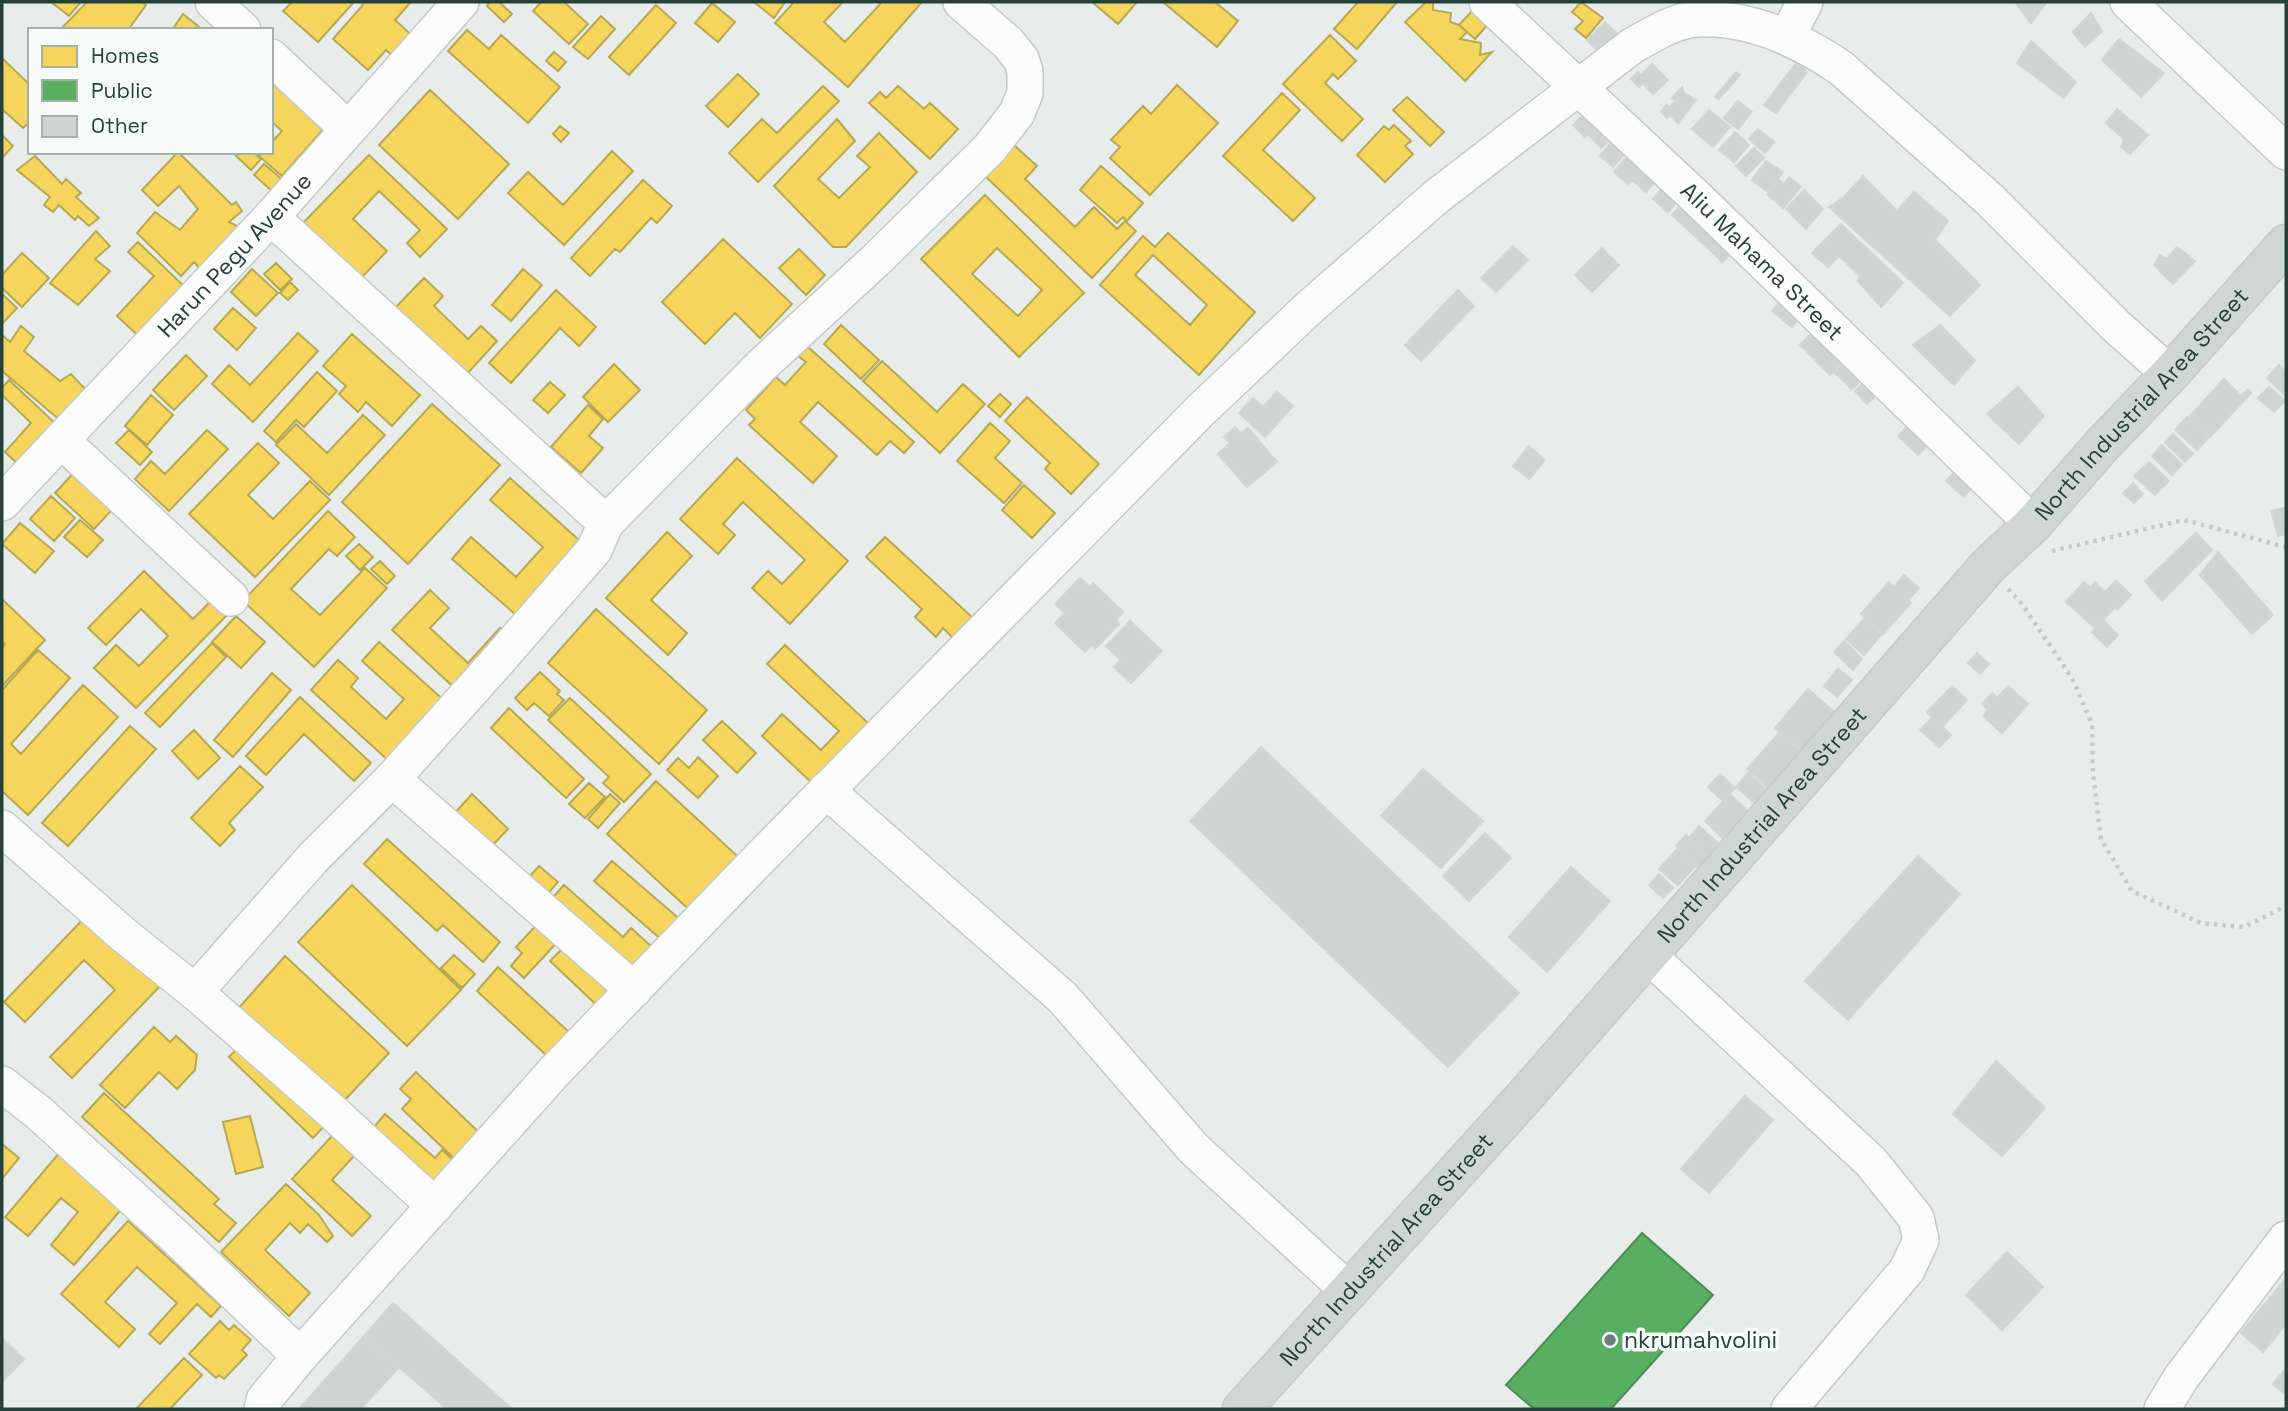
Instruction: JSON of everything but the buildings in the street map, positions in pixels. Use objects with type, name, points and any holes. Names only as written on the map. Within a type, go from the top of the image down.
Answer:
[{"type":"main road","name":"North Industrial Area Street","points":[[1242,1409],[1648,955],[1988,566],[2037,539],[2102,444],[2170,374],[2286,244]]},
{"type":"street","points":[[213,2],[241,28]]},
{"type":"street","name":"Harun Pegu Avenue","points":[[2,503],[271,217],[461,2]]},
{"type":"street","points":[[195,992],[313,859],[392,779],[594,551],[606,523],[761,366],[876,260],[989,149],[1017,114],[1025,93],[1025,71],[1021,59],[1008,43],[961,2]]},
{"type":"street","name":"Aliu Mahama Street","points":[[1488,2],[1579,87],[2037,539]]},
{"type":"street","points":[[1787,37],[1805,2]]},
{"type":"street","points":[[2128,2],[2286,152]]},
{"type":"street","points":[[262,1409],[264,1400],[300,1356],[554,1072],[826,790],[1201,410],[1257,356],[1436,197],[1632,46],[1677,23],[1697,19],[1737,23],[1787,37],[1817,51],[1841,68],[1989,199],[2116,326],[2170,374]]},
{"type":"street","points":[[273,59],[348,129]]},
{"type":"street","points":[[271,217],[606,523]]},
{"type":"street","points":[[61,440],[231,598]]},
{"type":"street","points":[[392,779],[634,990]]},
{"type":"street","points":[[826,790],[1063,998],[1194,1149],[1349,1291]]},
{"type":"street","points":[[2,828],[327,1107],[435,1206]]},
{"type":"street","points":[[1648,955],[1871,1162],[1916,1218],[1921,1240],[1907,1270],[1789,1409]]},
{"type":"street","points":[[2,1084],[39,1113],[182,1243],[300,1356]]},
{"type":"street","points":[[2162,1409],[2180,1378],[2286,1239]]},
{"type":"path","points":[[2037,539],[2184,520],[2286,547]]},
{"type":"path","points":[[1988,566],[2022,604],[2072,678],[2092,724],[2093,774],[2101,839],[2132,891],[2201,923],[2245,927],[2286,906]]},
{"type":"place","name":"nkrumahvolini","points":[[1610,1340]]}]
